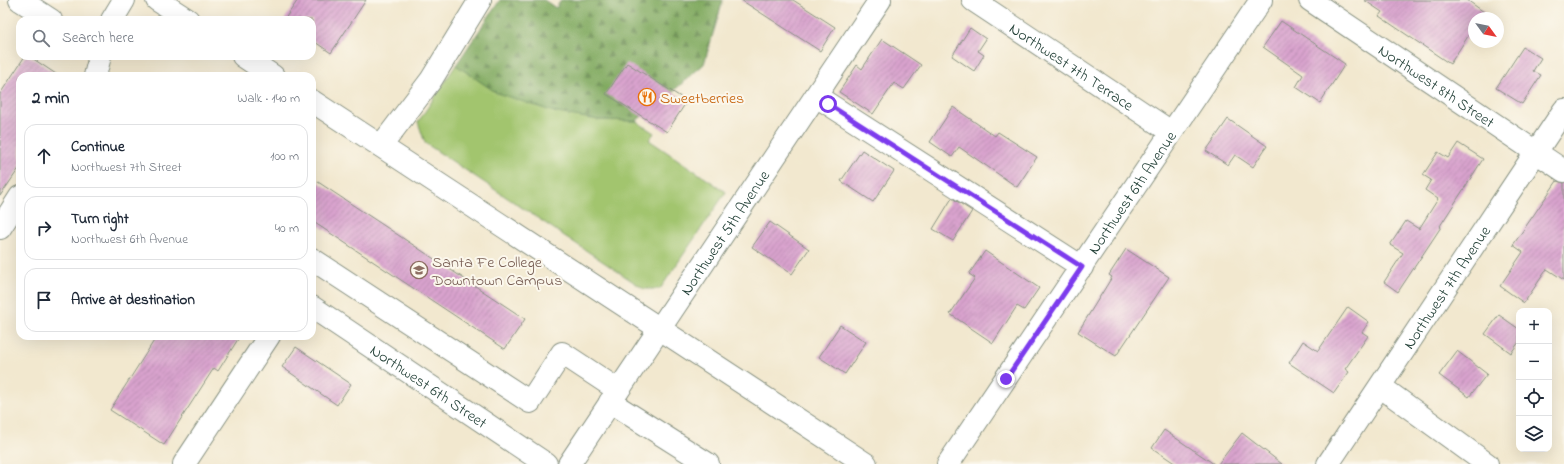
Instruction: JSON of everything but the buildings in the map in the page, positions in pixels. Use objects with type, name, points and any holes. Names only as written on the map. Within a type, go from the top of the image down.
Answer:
[{"type":"street","points":[[20,0],[45,16]]},
{"type":"street","points":[[114,16],[124,0]]},
{"type":"street","points":[[157,0],[182,16]]},
{"type":"street","points":[[380,146],[431,80],[480,0]]},
{"type":"street","name":"Northwest 5th Avenue","points":[[569,464],[880,0]]},
{"type":"street","name":"Northwest 7th Terrace","points":[[973,0],[1172,132]]},
{"type":"street","name":"Northwest 6th Avenue","points":[[948,464],[1261,0]]},
{"type":"street","name":"Northwest 8th Street","points":[[1310,0],[1564,171]]},
{"type":"street","points":[[96,72],[99,60]]},
{"type":"street","points":[[249,60],[267,72]]},
{"type":"street","points":[[816,96],[1082,267]]},
{"type":"street","points":[[316,104],[866,464]]},
{"type":"street","name":"Northwest 7th Avenue","points":[[1328,464],[1564,110]]},
{"type":"street","points":[[0,228],[16,203]]},
{"type":"street","points":[[316,262],[530,402],[562,353],[614,396],[708,464]]},
{"type":"street","name":"Northwest 6th Street","points":[[316,310],[546,464]]},
{"type":"street","points":[[184,464],[266,340]]},
{"type":"street","points":[[1380,387],[1487,464]]},
{"type":"green space","points":[[500,0],[544,0],[556,8],[561,0],[723,0],[704,64],[636,121],[598,120],[557,113],[497,93],[456,65]]},
{"type":"green space","points":[[456,65],[497,93],[598,120],[636,121],[654,133],[649,140],[726,192],[660,289],[644,289],[425,143],[418,122]]},
{"type":"place","name":"Sweetberries","points":[[647,97]]},
{"type":"place","name":"Santa Fe College Downtown Campus","points":[[419,270]]},
{"type":"route","points":[[828,104],[1082,267],[1006,379]]}]
